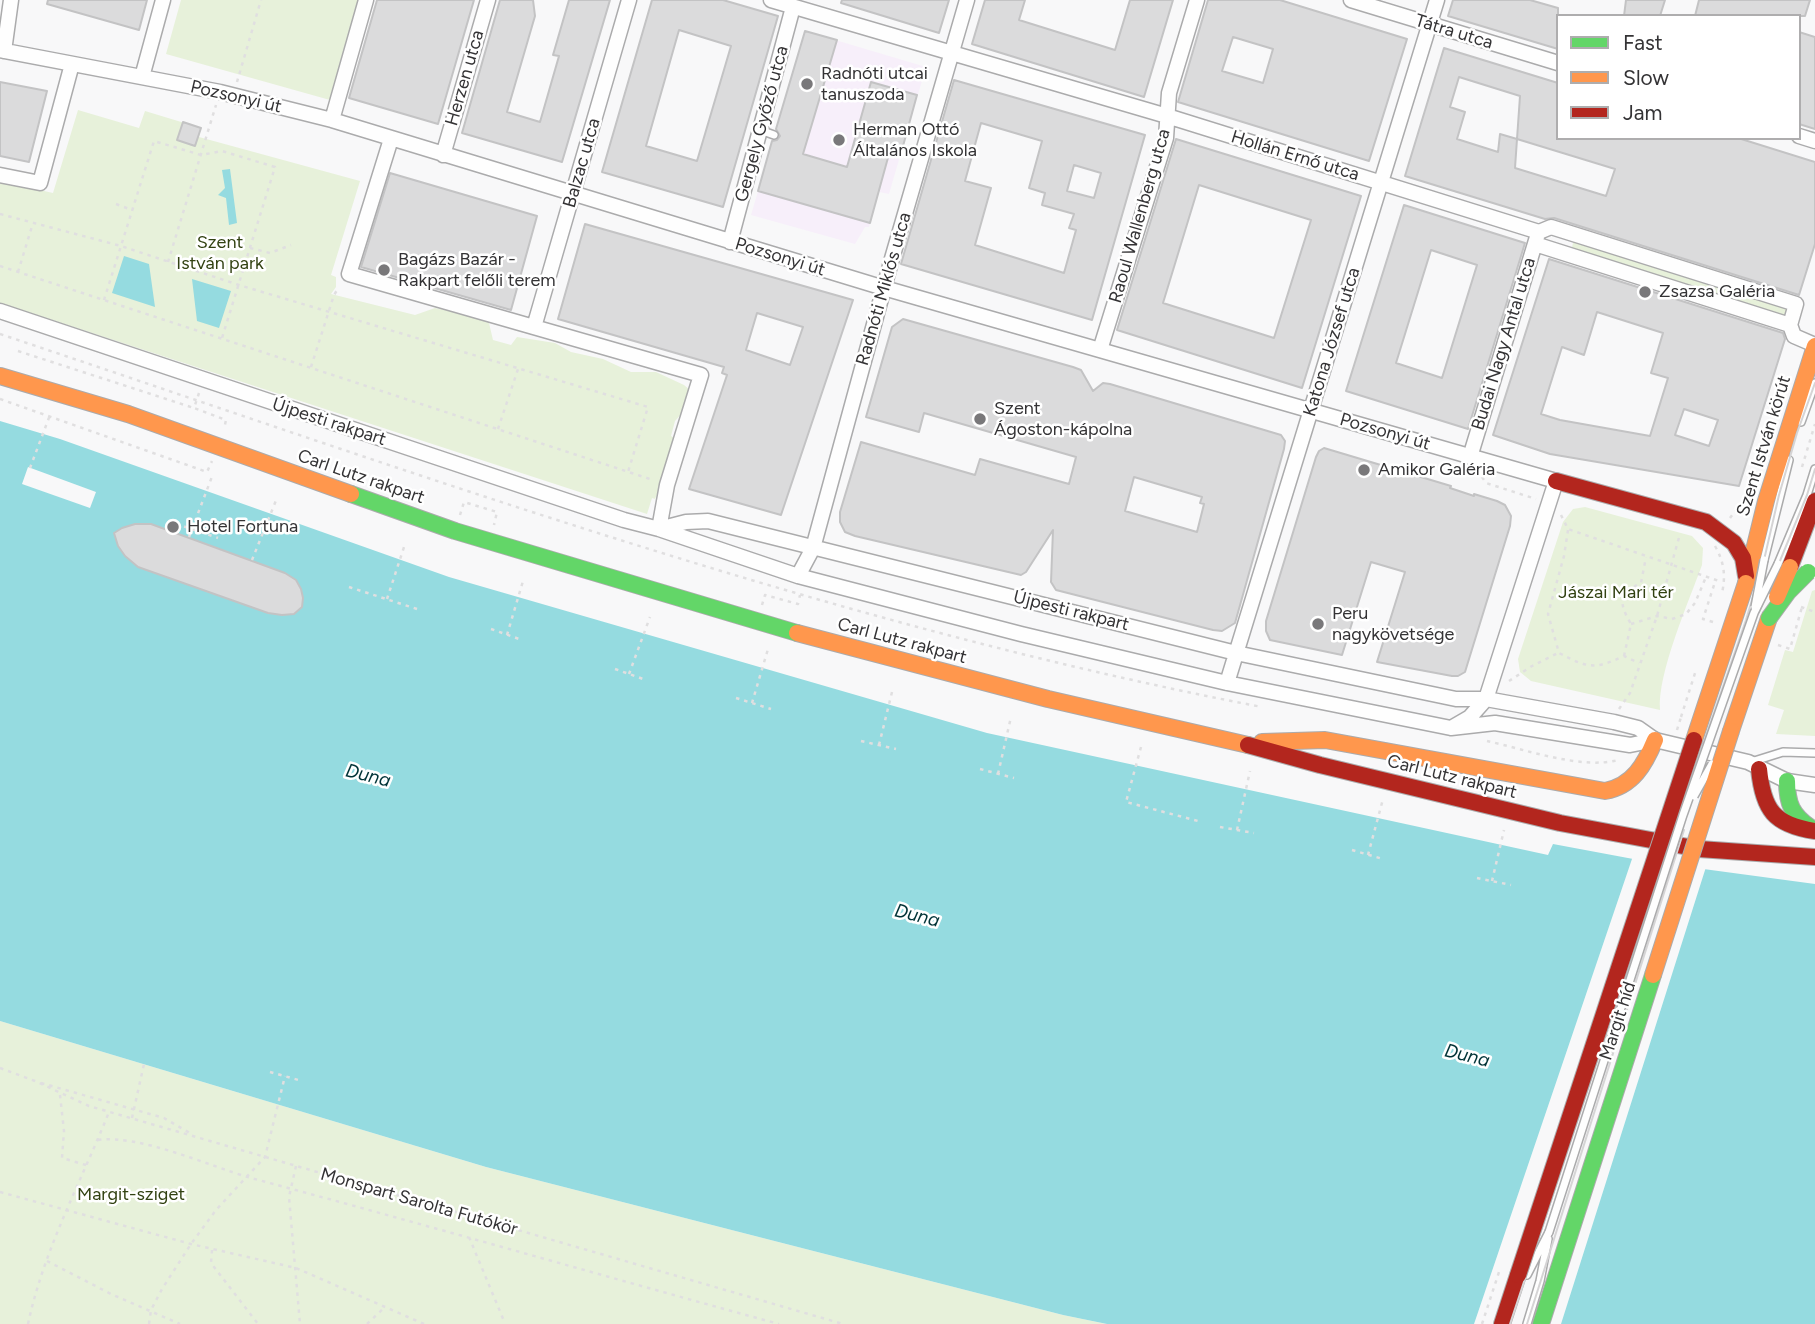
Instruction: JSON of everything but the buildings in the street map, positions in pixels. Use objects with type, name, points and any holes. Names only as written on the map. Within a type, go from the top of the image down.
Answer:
[{"type":"main road","name":"Szent István körút","points":[[1753,557],[1766,501],[1815,346]]},
{"type":"main road","name":"Carl Lutz rakpart","points":[[0,376],[128,414],[455,531],[811,637],[1035,695],[1243,743],[1320,765],[1560,823],[1699,849],[1815,857]]},
{"type":"main road","points":[[1556,481],[1706,522],[1753,557]]},
{"type":"main road","points":[[1784,566],[1815,501]]},
{"type":"main road","name":"Margit híd","points":[[1502,1324],[1753,557]]},
{"type":"main road","name":"Margit híd","points":[[1542,1324],[1731,731],[1762,615],[1784,566]]},
{"type":"main road","points":[[1762,615],[1812,571]]},
{"type":"main road","points":[[1243,743],[1325,740],[1605,791],[1620,788],[1631,781],[1655,740]]},
{"type":"main road","points":[[1754,766],[1768,809],[1786,825],[1815,831]]},
{"type":"main road","points":[[1787,781],[1787,801],[1791,812],[1795,818],[1815,831]]},
{"type":"street","points":[[2,50],[12,0]]},
{"type":"street","points":[[142,77],[163,0]]},
{"type":"street","points":[[332,120],[366,0]]},
{"type":"street","name":"Herzen utca","points":[[443,155],[488,0]]},
{"type":"street","name":"Balzac utca","points":[[534,327],[629,0]]},
{"type":"street","name":"Hollán Ernő utca","points":[[771,0],[1167,116],[1381,183],[1790,325]]},
{"type":"street","name":"Radnóti Miklós utca","points":[[798,576],[813,548],[967,0]]},
{"type":"street","name":"Raoul Wallenberg utca","points":[[1100,351],[1166,138],[1169,93],[1197,0]]},
{"type":"street","name":"Tátra utca","points":[[1351,0],[1556,62]]},
{"type":"street","name":"Katona József utca","points":[[1227,683],[1437,0]]},
{"type":"street","name":"Gergely Győző utca","points":[[730,242],[767,133],[793,7]]},
{"type":"street","name":"Pozsonyi út","points":[[2,50],[226,94],[332,120],[884,288],[1556,481]]},
{"type":"street","points":[[0,175],[40,183],[72,64]]},
{"type":"street","points":[[391,139],[349,274],[701,375],[667,485],[659,529]]},
{"type":"street","name":"Hollán Ernő utca","points":[[1537,238],[1550,227],[1796,304],[1790,325],[1794,336],[1815,346]]},
{"type":"street","name":"Budai Nagy Antal utca","points":[[1469,457],[1537,238]]},
{"type":"street","name":"Újpesti rakpart","points":[[0,311],[798,576],[1021,634],[1227,683],[1451,728]]},
{"type":"street","points":[[1451,728],[1470,717],[1486,699],[1553,506],[1556,481]]},
{"type":"street","name":"Újpesti rakpart","points":[[659,529],[697,520],[1236,653],[1456,699],[1486,699]]},
{"type":"street","points":[[1486,699],[1639,728],[1655,740],[1754,766],[1787,781],[1815,785]]},
{"type":"street","points":[[1451,728],[1494,723],[1630,745],[1655,740]]},
{"type":"lane","name":"Szent István körút","points":[[1753,557],[1782,483],[1815,383]]},
{"type":"lane","points":[[1784,566],[1815,469]]},
{"type":"lane","name":"Margit híd","points":[[1527,1324],[1541,1281],[1549,1232],[1683,815],[1762,615],[1753,557]]},
{"type":"lane","name":"Margit híd","points":[[1683,815],[1699,720]]},
{"type":"lane","name":"Margit híd","points":[[1683,815],[1731,731]]},
{"type":"lane","points":[[1754,766],[1783,752],[1815,753]]},
{"type":"lane","name":"Margit híd","points":[[1518,1275],[1549,1232]]},
{"type":"lane","name":"Margit híd","points":[[1510,1324],[1525,1278],[1549,1232]]},
{"type":"path","points":[[168,262],[201,155],[261,0]]},
{"type":"path","points":[[104,300],[154,141],[201,155],[222,151],[275,167],[222,339]]},
{"type":"path","points":[[116,204],[132,210]]},
{"type":"path","points":[[0,214],[121,246],[239,285],[648,407],[628,472]]},
{"type":"path","points":[[18,272],[33,223]]},
{"type":"path","points":[[250,248],[270,253],[290,245]]},
{"type":"path","points":[[0,266],[667,485]]},
{"type":"path","points":[[311,368],[334,295],[349,274]]},
{"type":"path","points":[[0,334],[196,401],[194,408]]},
{"type":"path","points":[[18,351],[218,417]]},
{"type":"path","points":[[498,429],[518,368]]},
{"type":"path","points":[[0,399],[207,472]]},
{"type":"path","points":[[30,468],[50,415]]},
{"type":"path","points":[[1469,457],[1486,483],[1553,506],[1568,529],[1717,581],[1703,619],[1713,622]]},
{"type":"path","points":[[189,537],[213,474]]},
{"type":"path","points":[[252,560],[277,498]]},
{"type":"path","points":[[464,502],[496,512]]},
{"type":"path","points":[[167,521],[218,538]]},
{"type":"path","points":[[1568,529],[1564,556],[1548,614],[1559,653],[1581,664],[1602,667],[1624,656]]},
{"type":"path","points":[[1623,705],[1630,693],[1657,616],[1681,531]]},
{"type":"path","points":[[387,599],[405,544]]},
{"type":"path","points":[[1715,546],[1724,567],[1722,594]]},
{"type":"path","points":[[1624,656],[1630,624],[1623,612],[1622,600],[1626,590],[1641,583],[1646,556]]},
{"type":"path","points":[[1630,624],[1657,616],[1672,619],[1686,614],[1695,603],[1706,577]]},
{"type":"path","points":[[506,635],[523,581]]},
{"type":"path","points":[[349,587],[417,609]]},
{"type":"path","points":[[765,595],[798,604],[800,595]]},
{"type":"path","points":[[1778,645],[1790,649],[1802,607],[1815,612]]},
{"type":"path","points":[[629,674],[650,617]]},
{"type":"path","points":[[491,629],[522,640]]},
{"type":"path","points":[[752,703],[768,649]]},
{"type":"path","points":[[1507,674],[1503,684],[1559,653]]},
{"type":"path","points":[[1624,656],[1639,663]]},
{"type":"path","points":[[615,669],[646,680]]},
{"type":"path","points":[[879,745],[893,688]]},
{"type":"path","points":[[736,698],[771,709]]},
{"type":"path","points":[[998,774],[1011,716]]},
{"type":"path","points":[[860,741],[896,749]]},
{"type":"path","points":[[1141,747],[1125,802],[1198,821]]},
{"type":"path","points":[[980,769],[1014,778]]},
{"type":"path","points":[[1237,830],[1250,771]]},
{"type":"path","points":[[1368,855],[1383,799]]},
{"type":"path","points":[[1220,827],[1254,833]]},
{"type":"path","points":[[1492,881],[1504,828]]},
{"type":"path","points":[[1352,850],[1383,859]]},
{"type":"path","points":[[1477,878],[1511,885]]},
{"type":"path","points":[[132,1118],[144,1064]]},
{"type":"path","name":"Monspart Sarolta Futókör","points":[[0,1068],[89,1106],[843,1324]]},
{"type":"path","points":[[271,1072],[302,1081]]},
{"type":"path","points":[[149,1324],[151,1310],[191,1244],[216,1210],[265,1157],[285,1076]]},
{"type":"path","points":[[34,1081],[164,1118],[196,1136]]},
{"type":"path","points":[[60,1094],[64,1131],[62,1158],[86,1165]]},
{"type":"path","points":[[28,1324],[46,1261],[65,1210],[109,1112]]},
{"type":"path","points":[[98,1140],[120,1139],[140,1143],[247,1177],[779,1324]]},
{"type":"path","points":[[296,1166],[289,1197],[300,1324]]},
{"type":"path","points":[[0,1192],[212,1250],[296,1268],[424,1324]]},
{"type":"path","points":[[469,1237],[503,1321]]},
{"type":"path","points":[[212,1250],[211,1263],[258,1324]]},
{"type":"path","points":[[46,1261],[111,1294],[180,1324]]},
{"type":"path","points":[[367,1324],[386,1306]]},
{"type":"shaded area","name":"Herman Ottó Általános Iskola","points":[[805,31],[926,67],[889,194],[879,192],[869,227],[865,227],[855,244],[751,215]]},
{"type":"green space","points":[[181,0],[358,0],[330,100],[166,54]]},
{"type":"green space","name":"Szent István park","points":[[78,110],[139,128],[145,111],[201,128],[199,137],[360,181],[331,275],[336,277],[336,287],[331,294],[415,315],[435,308],[479,317],[489,323],[493,340],[511,345],[517,337],[555,343],[571,352],[603,359],[631,372],[656,372],[684,385],[690,390],[685,410],[675,421],[671,436],[676,439],[668,469],[655,499],[652,498],[647,514],[0,303],[0,181],[53,193]]},
{"type":"green space","points":[[1574,239],[1788,307],[1784,318],[1571,251]]},
{"type":"green space","name":"Jászai Mari tér","points":[[1585,507],[1692,536],[1703,548],[1702,565],[1663,677],[1660,710],[1531,681],[1520,672],[1518,659],[1563,522],[1573,509]]},
{"type":"green space","points":[[1815,590],[1815,736],[1776,734],[1784,710],[1768,705],[1785,650],[1793,652],[1812,591]]},
{"type":"green space","name":"Margit-sziget","points":[[0,1021],[486,1167],[1107,1324],[0,1324]]},
{"type":"water","points":[[230,169],[237,223],[229,225],[226,198],[218,195],[225,188],[222,170]]},
{"type":"water","points":[[124,256],[149,264],[155,307],[112,293]]},
{"type":"water","points":[[192,279],[231,291],[219,328],[197,321]]},
{"type":"water","name":"Duna","points":[[0,421],[60,439],[449,577],[987,733],[1548,855],[1553,844],[1644,861],[1815,884],[1815,1324],[1107,1324],[486,1167],[0,1021]]},
{"type":"pier","points":[[28,467],[96,492],[90,508],[22,484]]},
{"type":"pier","points":[[1633,856],[1706,867],[1561,1324],[1474,1324]]},
{"type":"tram line","points":[[1510,1324],[1746,620],[1797,433],[1815,383]]},
{"type":"tram line","points":[[1759,612],[1815,469]]},
{"type":"tram line","points":[[1527,1324],[1684,830]]},
{"type":"traffic: fast","points":[[351,494],[455,531],[797,633]]},
{"type":"traffic: fast","points":[[1769,618],[1788,592],[1808,572]]},
{"type":"traffic: fast","points":[[1787,781],[1792,808],[1811,828]]},
{"type":"traffic: fast","points":[[1541,1324],[1653,975]]},
{"type":"traffic: slow","points":[[1746,583],[1766,501],[1815,346]]},
{"type":"traffic: slow","points":[[0,376],[128,414],[351,494]]},
{"type":"traffic: slow","points":[[1777,597],[1790,567]]},
{"type":"traffic: slow","points":[[1694,740],[1746,583]]},
{"type":"traffic: slow","points":[[1731,731],[1769,618]]},
{"type":"traffic: slow","points":[[797,633],[1048,699],[1248,745]]},
{"type":"traffic: slow","points":[[1653,975],[1731,731]]},
{"type":"traffic: slow","points":[[1262,742],[1325,740],[1605,791],[1623,784],[1637,773],[1655,740]]},
{"type":"traffic: jam","points":[[1556,481],[1706,522],[1734,543],[1743,558],[1746,576]]},
{"type":"traffic: jam","points":[[1790,567],[1815,501]]},
{"type":"traffic: jam","points":[[1518,1275],[1694,740]]},
{"type":"traffic: jam","points":[[1248,745],[1560,823],[1699,849],[1815,857]]},
{"type":"traffic: jam","points":[[1759,769],[1764,795],[1773,813],[1790,825],[1815,831]]},
{"type":"traffic: jam","points":[[1502,1324],[1518,1275]]},
{"type":"place","name":"Radnóti utcai tanuszoda","points":[[807,84]]},
{"type":"place","name":"Herman Ottó Általános Iskola","points":[[839,140]]},
{"type":"place","name":"Bagázs Bazár - Rakpart felőli terem","points":[[384,270]]},
{"type":"place","name":"Zsazsa Galéria","points":[[1645,292]]},
{"type":"place","name":"Szent Ágoston-kápolna","points":[[980,419]]},
{"type":"place","name":"Amikor Galéria","points":[[1364,470]]},
{"type":"place","name":"Hotel Fortuna","points":[[173,527]]},
{"type":"place","name":"Peru nagykövetsége","points":[[1318,624]]}]
